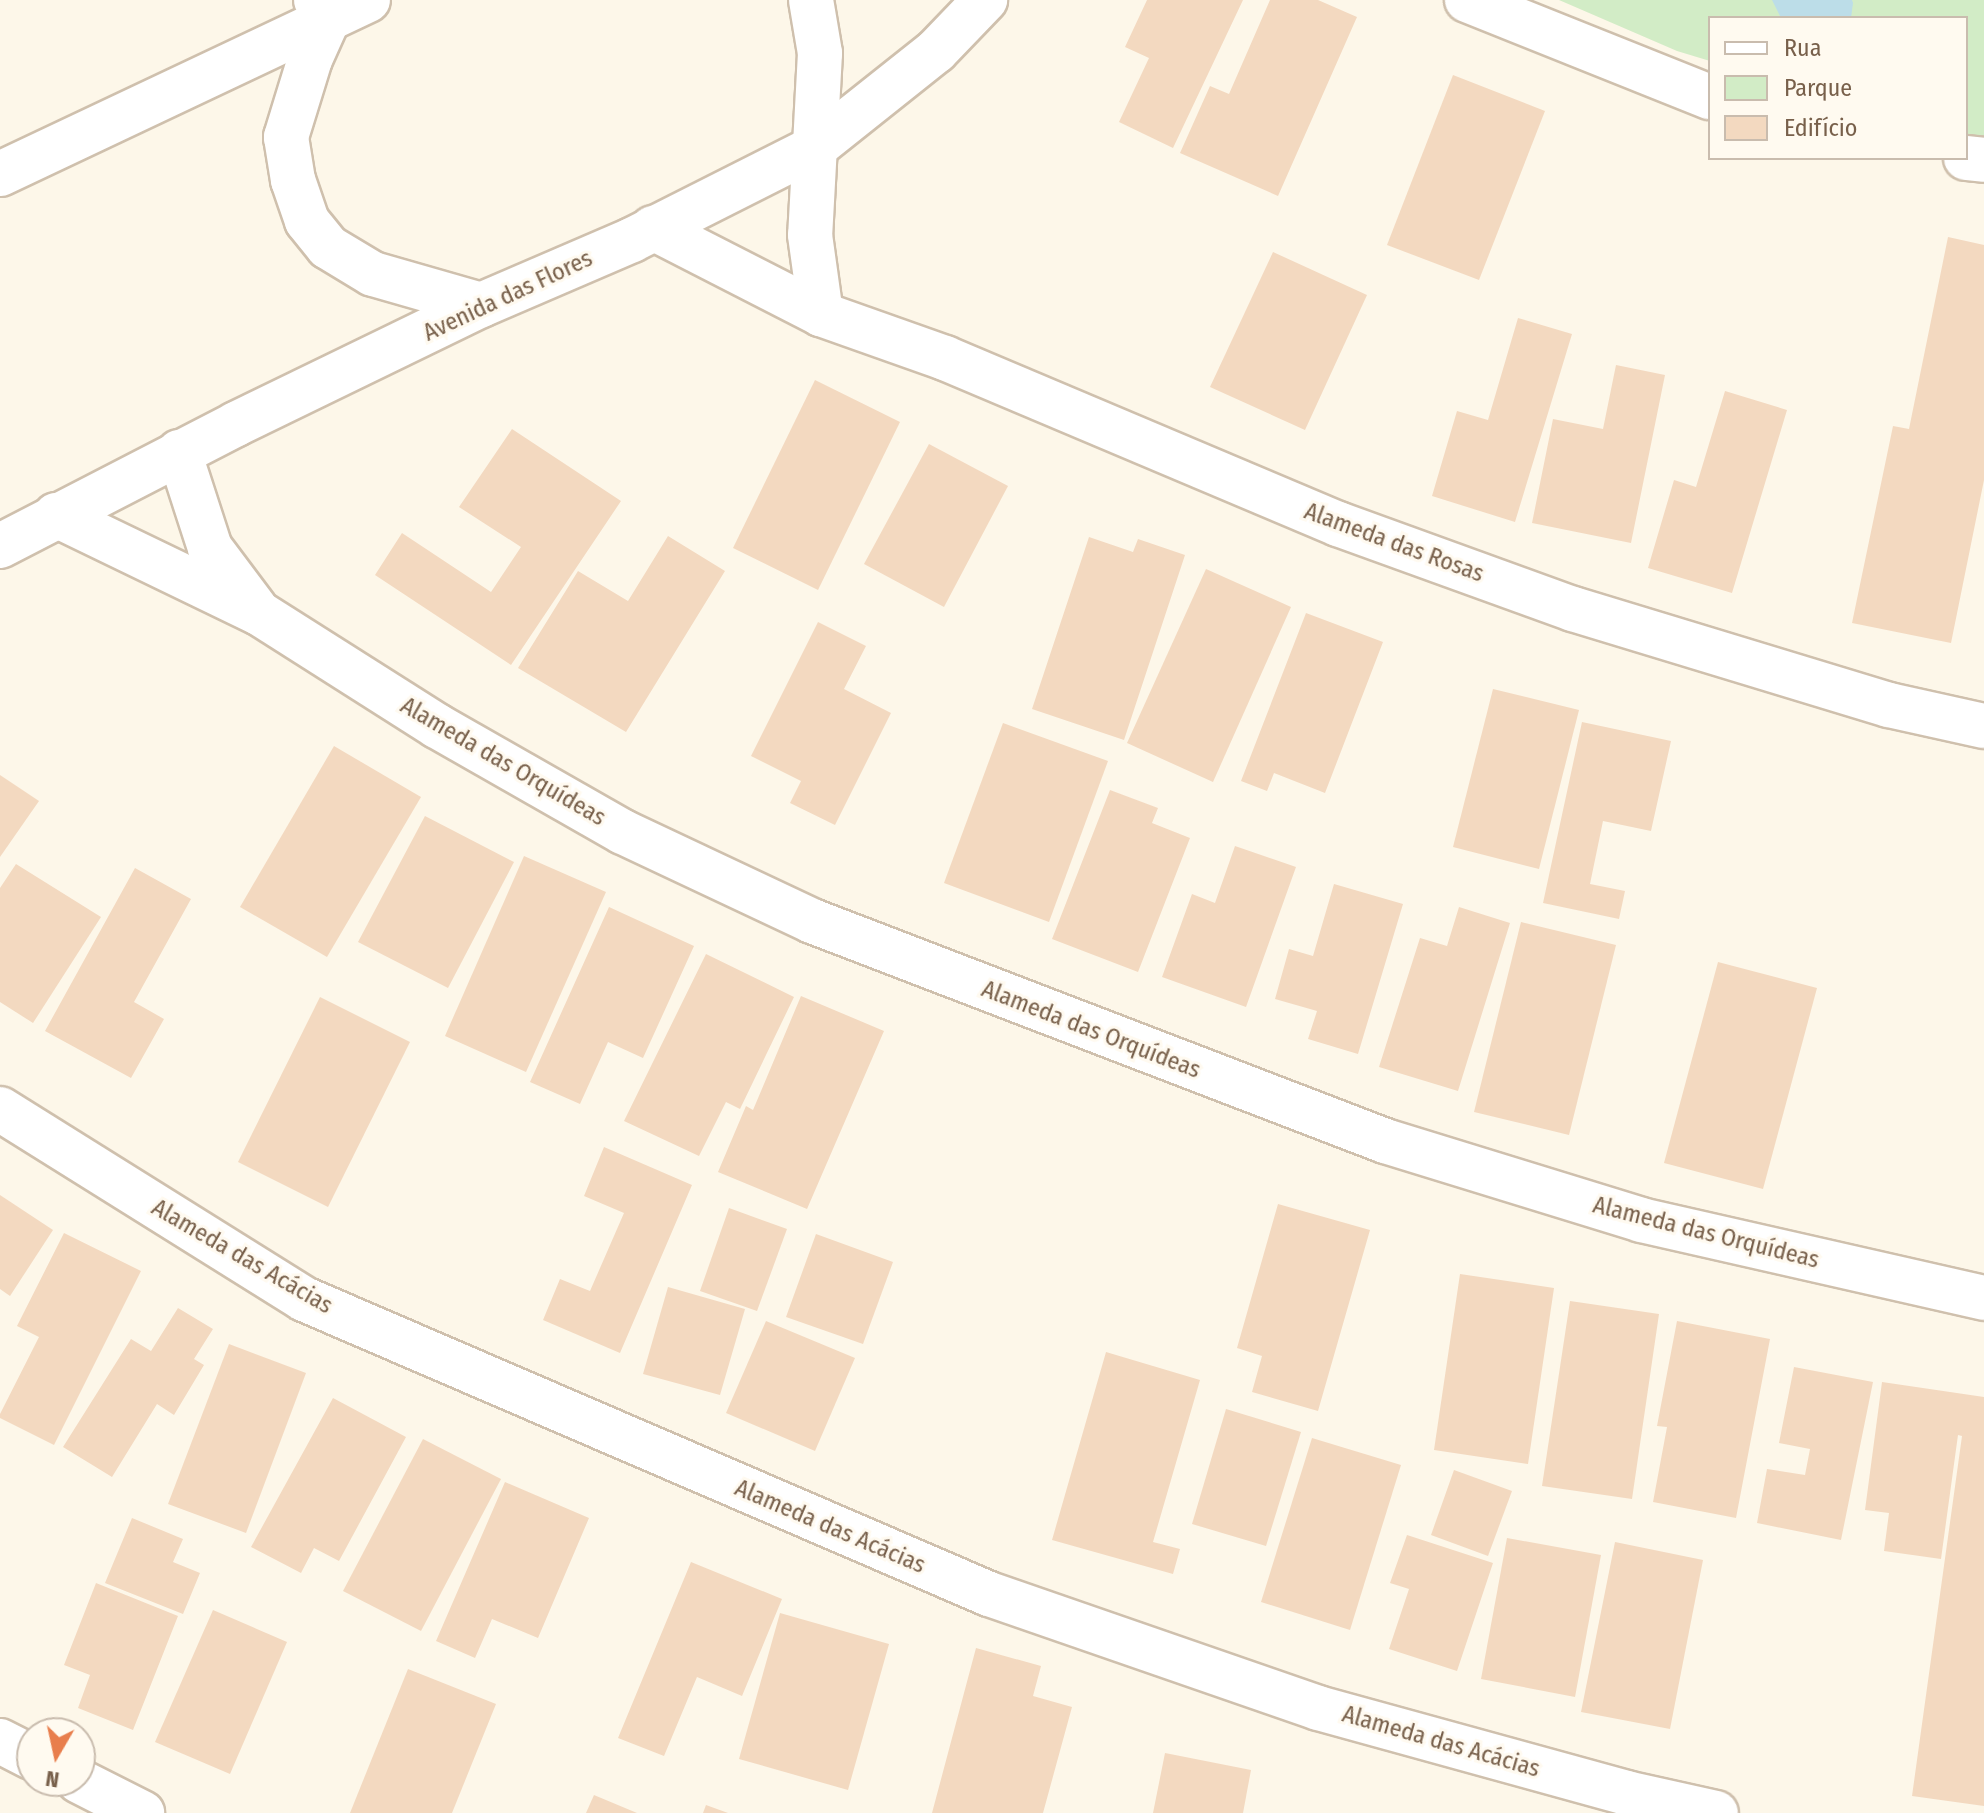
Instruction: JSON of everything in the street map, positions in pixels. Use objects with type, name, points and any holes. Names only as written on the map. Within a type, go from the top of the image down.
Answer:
[{"type":"street","points":[[0,174],[322,9],[368,0]]},
{"type":"street","points":[[811,0],[820,53],[810,235],[821,314]]},
{"type":"street","name":"Avenida das Flores","points":[[0,546],[179,452],[481,305],[653,228],[814,148],[936,51],[985,0]]},
{"type":"street","points":[[1467,0],[1708,96]]},
{"type":"street","points":[[322,9],[286,137],[293,180],[307,221],[328,247],[373,274],[481,305]]},
{"type":"street","name":"Alameda das Rosas","points":[[653,228],[821,314],[945,358],[1338,524],[1573,609],[1889,705],[1984,726]]},
{"type":"street","name":"Alameda das Orquídeas","points":[[179,452],[210,548],[259,613]]},
{"type":"street","name":"Alameda das Orquídeas","points":[[56,515],[259,613],[437,726],[623,832],[812,921],[1385,1141],[1641,1220],[1984,1298]]},
{"type":"street","name":"Alameda das Acácias","points":[[0,1109],[304,1299],[989,1594],[1318,1708],[1626,1793],[1716,1813]]},
{"type":"street","points":[[96,1790],[142,1813]]},
{"type":"green space","points":[[1559,0],[1984,0],[1984,139],[1968,135],[1968,16],[1708,16],[1708,60],[1677,51]]},
{"type":"water","points":[[1772,0],[1852,0],[1853,3],[1851,16],[1780,16]]},
{"type":"building","points":[[1147,0],[1243,0],[1173,148],[1119,122],[1149,58],[1125,47]]},
{"type":"building","points":[[1270,0],[1318,0],[1357,17],[1278,196],[1180,153],[1210,86],[1229,94]]},
{"type":"building","points":[[1453,75],[1545,111],[1479,280],[1387,245]]},
{"type":"building","points":[[1948,237],[1984,245],[1984,480],[1951,643],[1852,623],[1893,426],[1909,429]]},
{"type":"building","points":[[1273,252],[1367,295],[1305,430],[1210,387]]},
{"type":"building","points":[[1518,318],[1572,334],[1515,522],[1432,496],[1457,411],[1488,420]]},
{"type":"building","points":[[1616,365],[1665,375],[1631,543],[1532,523],[1553,419],[1603,429]]},
{"type":"building","points":[[815,380],[900,422],[818,590],[733,548]]},
{"type":"building","points":[[1725,391],[1787,410],[1732,593],[1648,568],[1674,480],[1696,487]]},
{"type":"building","points":[[512,429],[621,501],[511,665],[375,575],[402,533],[491,592],[521,547],[459,507]]},
{"type":"building","points":[[929,444],[1008,486],[944,607],[864,564]]},
{"type":"building","points":[[668,536],[725,571],[626,732],[518,668],[578,571],[628,601]]},
{"type":"building","points":[[1089,537],[1133,552],[1138,539],[1185,555],[1124,740],[1032,709]]},
{"type":"building","points":[[1206,569],[1291,607],[1213,782],[1127,743]]},
{"type":"building","points":[[1306,613],[1383,642],[1325,793],[1274,773],[1267,791],[1241,781]]},
{"type":"building","points":[[818,622],[866,646],[844,689],[891,713],[835,825],[790,803],[801,781],[751,756]]},
{"type":"building","points":[[1493,689],[1579,710],[1539,869],[1453,847]]},
{"type":"building","points":[[1582,722],[1671,741],[1651,831],[1603,821],[1590,884],[1625,891],[1619,919],[1543,903]]},
{"type":"building","points":[[1003,723],[1108,761],[1049,922],[944,883]]},
{"type":"building","points":[[334,746],[421,797],[327,957],[240,907]]},
{"type":"building","points":[[0,775],[39,801],[0,857]]},
{"type":"building","points":[[1110,790],[1158,808],[1152,823],[1190,838],[1138,972],[1052,939]]},
{"type":"building","points":[[425,816],[514,862],[448,988],[358,942]]},
{"type":"building","points":[[1235,846],[1296,867],[1246,1007],[1162,977],[1192,894],[1215,903]]},
{"type":"building","points":[[524,856],[606,892],[526,1072],[445,1036]]},
{"type":"building","points":[[16,864],[101,917],[33,1023],[0,1002],[0,888]]},
{"type":"building","points":[[135,868],[191,899],[134,1002],[164,1019],[131,1078],[45,1031]]},
{"type":"building","points":[[1334,884],[1403,904],[1358,1054],[1308,1039],[1317,1011],[1275,999],[1289,949],[1313,956]]},
{"type":"building","points":[[609,907],[694,946],[643,1058],[608,1042],[580,1104],[530,1082]]},
{"type":"building","points":[[1459,907],[1510,923],[1458,1091],[1379,1067],[1420,938],[1447,946]]},
{"type":"building","points":[[1521,922],[1616,945],[1569,1135],[1474,1112]]},
{"type":"building","points":[[706,954],[794,997],[740,1109],[726,1102],[699,1156],[624,1121]]},
{"type":"building","points":[[1718,962],[1817,988],[1763,1189],[1664,1163]]},
{"type":"building","points":[[801,996],[884,1031],[807,1209],[718,1172],[746,1106],[753,1110]]},
{"type":"building","points":[[320,997],[410,1042],[328,1207],[238,1162]]},
{"type":"building","points":[[604,1147],[692,1185],[620,1353],[543,1320],[560,1279],[590,1291],[624,1213],[584,1196]]},
{"type":"building","points":[[0,1195],[53,1230],[10,1296],[0,1289]]},
{"type":"building","points":[[1278,1204],[1370,1230],[1318,1411],[1252,1392],[1262,1356],[1237,1348]]},
{"type":"building","points":[[729,1208],[787,1229],[757,1311],[700,1291]]},
{"type":"building","points":[[64,1233],[141,1271],[54,1445],[0,1418],[0,1414],[39,1337],[17,1326]]},
{"type":"building","points":[[816,1234],[893,1262],[863,1344],[786,1317]]},
{"type":"building","points":[[1460,1274],[1554,1288],[1528,1464],[1434,1450]]},
{"type":"building","points":[[668,1287],[745,1309],[720,1395],[643,1374]]},
{"type":"building","points":[[1570,1301],[1659,1314],[1632,1499],[1542,1486]]},
{"type":"building","points":[[178,1308],[213,1329],[194,1359],[204,1365],[174,1415],[157,1404],[112,1477],[63,1447],[131,1339],[151,1351]]},
{"type":"building","points":[[766,1321],[855,1358],[815,1451],[726,1413]]},
{"type":"building","points":[[1677,1321],[1770,1339],[1736,1518],[1653,1502],[1667,1427],[1657,1426]]},
{"type":"building","points":[[229,1344],[306,1373],[246,1533],[168,1504]]},
{"type":"building","points":[[1106,1352],[1200,1380],[1153,1542],[1180,1549],[1173,1574],[1052,1540]]},
{"type":"building","points":[[1794,1367],[1873,1382],[1841,1540],[1757,1523],[1767,1469],[1805,1475],[1810,1449],[1779,1443]]},
{"type":"building","points":[[1882,1382],[1984,1397],[1984,1806],[1912,1796],[1962,1436],[1958,1435],[1941,1559],[1884,1551],[1889,1513],[1865,1510]]},
{"type":"building","points":[[333,1398],[406,1437],[339,1561],[314,1548],[301,1573],[251,1547]]},
{"type":"building","points":[[1226,1409],[1301,1432],[1266,1546],[1192,1524]]},
{"type":"building","points":[[1312,1438],[1401,1465],[1350,1630],[1261,1602]]},
{"type":"building","points":[[423,1439],[501,1479],[421,1631],[343,1591]]},
{"type":"building","points":[[1454,1470],[1512,1491],[1488,1556],[1431,1535]]},
{"type":"building","points":[[505,1482],[589,1518],[538,1638],[492,1619],[475,1658],[436,1641]]},
{"type":"building","points":[[132,1518],[183,1539],[173,1562],[200,1573],[183,1614],[105,1583]]},
{"type":"building","points":[[1407,1535],[1493,1563],[1457,1671],[1389,1649],[1409,1589],[1390,1583]]},
{"type":"building","points":[[1507,1538],[1601,1555],[1575,1697],[1481,1679]]},
{"type":"building","points":[[1615,1542],[1703,1560],[1670,1729],[1581,1712]]},
{"type":"building","points":[[691,1562],[782,1599],[742,1696],[697,1677],[664,1756],[618,1738]]},
{"type":"building","points":[[96,1583],[178,1616],[133,1730],[78,1708],[90,1675],[64,1665]]},
{"type":"building","points":[[213,1610],[287,1642],[230,1774],[155,1742]]},
{"type":"building","points":[[780,1613],[889,1644],[848,1790],[739,1759]]},
{"type":"building","points":[[976,1648],[1041,1666],[1033,1696],[1072,1707],[1043,1813],[932,1813]]},
{"type":"building","points":[[408,1669],[496,1704],[452,1813],[350,1813]]},
{"type":"building","points":[[1165,1753],[1251,1770],[1243,1813],[1153,1813]]},
{"type":"building","points":[[594,1795],[637,1813],[586,1813]]},
{"type":"building","points":[[706,1805],[728,1813],[703,1813]]}]
